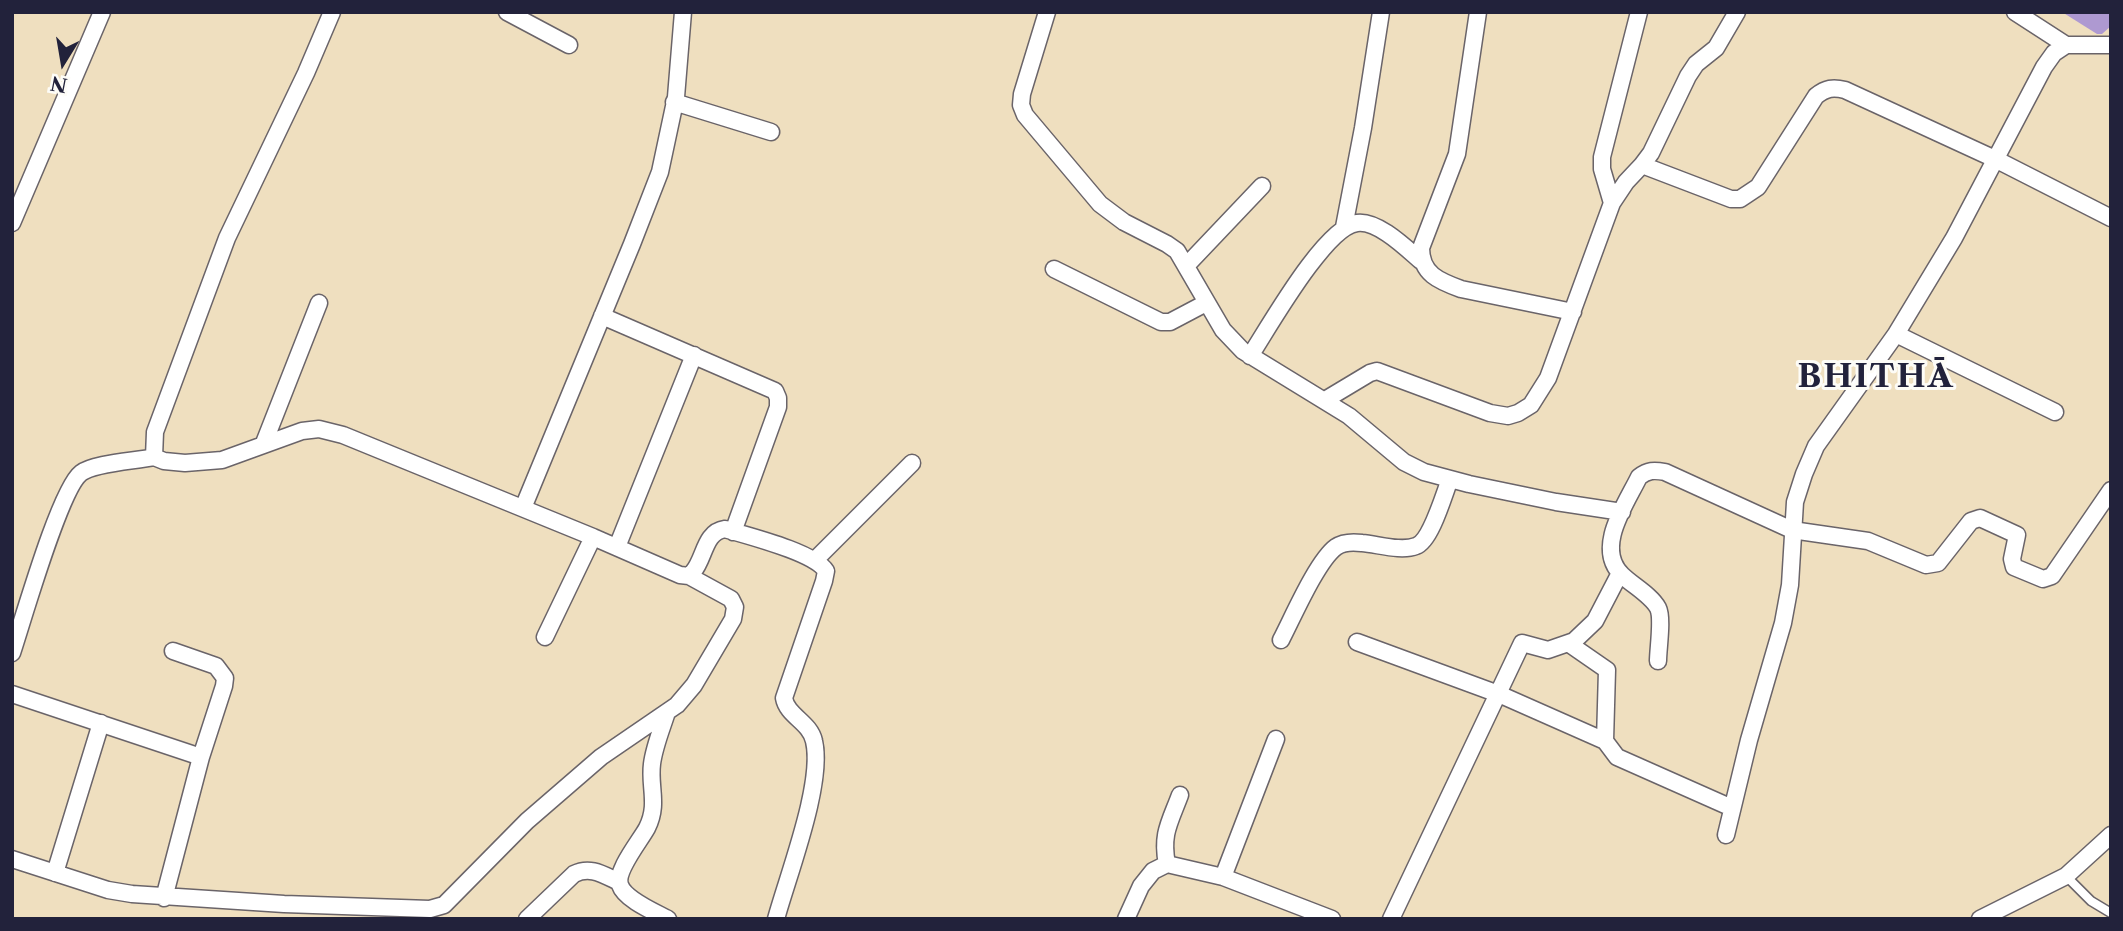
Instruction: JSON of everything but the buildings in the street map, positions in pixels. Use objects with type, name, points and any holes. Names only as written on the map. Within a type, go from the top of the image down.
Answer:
[{"type":"street","points":[[12,223],[102,12]]},
{"type":"street","points":[[154,457],[155,432],[227,238],[306,73],[332,12]]},
{"type":"street","points":[[507,12],[569,45]]},
{"type":"street","points":[[523,508],[660,172],[674,102],[684,12]]},
{"type":"street","points":[[1047,12],[1022,94],[1024,115],[1100,204],[1124,222],[1177,251],[1223,330],[1250,356],[1325,400],[1349,416],[1404,462],[1424,471],[1450,480],[1556,502],[1622,512]]},
{"type":"street","points":[[1344,227],[1381,12]]},
{"type":"street","points":[[1421,261],[1421,248],[1457,154],[1478,12]]},
{"type":"street","points":[[1612,203],[1602,169],[1602,157],[1639,12]]},
{"type":"street","points":[[1325,400],[1377,371],[1490,413],[1508,416],[1518,414],[1531,405],[1548,378],[1612,203],[1626,182],[1643,165],[1688,76],[1696,64],[1716,48],[1737,12]]},
{"type":"street","points":[[2015,12],[2066,45],[2111,46]]},
{"type":"street","points":[[1726,835],[1749,740],[1783,623],[1790,585],[1795,502],[1816,446],[1896,334],[1954,238],[2044,67],[2054,53],[2066,45]]},
{"type":"street","points":[[1643,165],[1731,200],[1740,199],[1758,187],[1816,96],[1824,89],[1835,88],[1845,90],[1997,160],[2111,218]]},
{"type":"street","points":[[674,102],[771,132]]},
{"type":"street","points":[[1186,266],[1262,186]]},
{"type":"street","points":[[1250,356],[1317,254],[1344,227],[1359,222],[1371,224],[1393,238],[1421,261],[1429,272],[1461,289],[1573,312]]},
{"type":"street","points":[[1054,269],[1161,323],[1170,322],[1206,303]]},
{"type":"street","points":[[264,443],[318,303]]},
{"type":"street","points":[[602,316],[775,391],[778,407],[733,531]]},
{"type":"street","points":[[1896,334],[2055,412]]},
{"type":"street","points":[[617,547],[694,355]]},
{"type":"street","points":[[12,653],[19,610],[70,486],[79,474],[90,467],[154,457],[185,463],[222,460],[264,443],[302,431],[319,429],[331,431],[523,508],[671,572],[689,576],[731,599],[736,611],[694,685],[677,705],[601,757],[548,803],[444,905],[430,909],[164,898],[108,890],[12,859]]},
{"type":"street","points":[[815,560],[912,463]]},
{"type":"street","points":[[1658,661],[1658,608],[1613,564],[1611,537],[1639,477],[1646,471],[1665,472],[1704,492],[1793,530],[1868,541],[1918,562],[1932,565],[1971,521],[1980,518],[2017,536],[2012,559],[2014,567],[2043,579],[2052,576],[2111,489]]},
{"type":"street","points":[[1281,640],[1314,578],[1337,546],[1349,542],[1416,546],[1431,529],[1450,480]]},
{"type":"street","points":[[689,576],[697,567],[710,536],[717,530],[733,531],[815,560],[822,564],[826,571],[784,698],[786,707],[808,728],[814,739],[814,779],[776,919]]},
{"type":"street","points":[[545,638],[593,537]]},
{"type":"street","points":[[1391,919],[1522,643],[1548,650],[1574,641],[1595,621],[1620,573]]},
{"type":"street","points":[[1357,642],[1498,695],[1605,741],[1617,757],[1732,808]]},
{"type":"street","points":[[1568,643],[1607,670],[1605,741]]},
{"type":"street","points":[[164,898],[225,678],[216,666],[173,651]]},
{"type":"street","points":[[12,694],[201,757]]},
{"type":"street","points":[[667,712],[652,763],[655,796],[649,826],[618,881],[622,890],[644,908],[668,919]]},
{"type":"street","points":[[55,873],[101,723]]},
{"type":"street","points":[[1223,877],[1276,739]]},
{"type":"street","points":[[1167,864],[1163,846],[1165,833],[1180,795]]},
{"type":"street","points":[[1980,919],[2066,876],[2111,835]]},
{"type":"street","points":[[1126,919],[1141,886],[1153,871],[1167,864],[1223,877],[1332,919]]},
{"type":"street","points":[[527,919],[573,874],[592,870],[618,881]]},
{"type":"lane","points":[[2066,876],[2091,901],[2111,913]]},
{"type":"district","name":"BHITHĀ","points":[[1876,378]]}]
